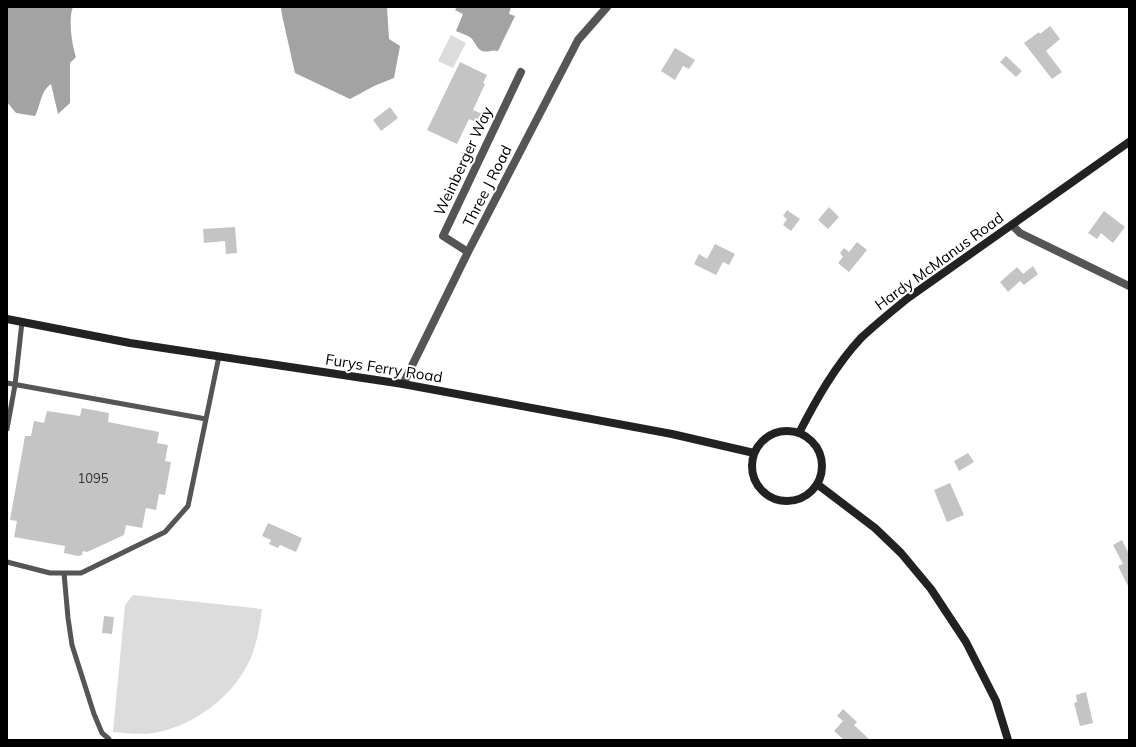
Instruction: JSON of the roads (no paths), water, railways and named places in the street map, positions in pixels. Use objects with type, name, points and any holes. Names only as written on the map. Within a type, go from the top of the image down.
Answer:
[{"type":"main road","name":"Hardy McManus Road","points":[[799,433],[832,375],[861,339],[885,316],[908,298],[1129,142]]},
{"type":"main road","name":"Furys Ferry Road","points":[[7,319],[130,343],[403,384],[672,434],[754,453]]},
{"type":"main road","points":[[789,431],[799,433],[807,437],[813,443],[820,455],[822,469],[817,484],[808,495],[795,500],[781,501],[770,498],[760,489],[754,479],[752,465],[754,453],[761,442],[775,433],[789,431]]},
{"type":"main road","points":[[817,484],[875,528],[901,553],[931,589],[966,642],[996,701],[1008,740]]},
{"type":"street","name":"Three J Road","points":[[403,384],[468,252],[578,40],[607,7]]},
{"type":"street","name":"Weinberger Way","points":[[468,252],[443,236],[521,72]]},
{"type":"street","points":[[1012,225],[1020,233],[1129,286]]},
{"type":"lane","points":[[7,429],[15,385],[22,322]]},
{"type":"lane","points":[[7,562],[50,573],[81,573],[165,532],[188,506],[219,356]]},
{"type":"lane","points":[[7,383],[206,419]]},
{"type":"lane","points":[[64,573],[72,645],[94,714],[102,733],[109,740]]}]
